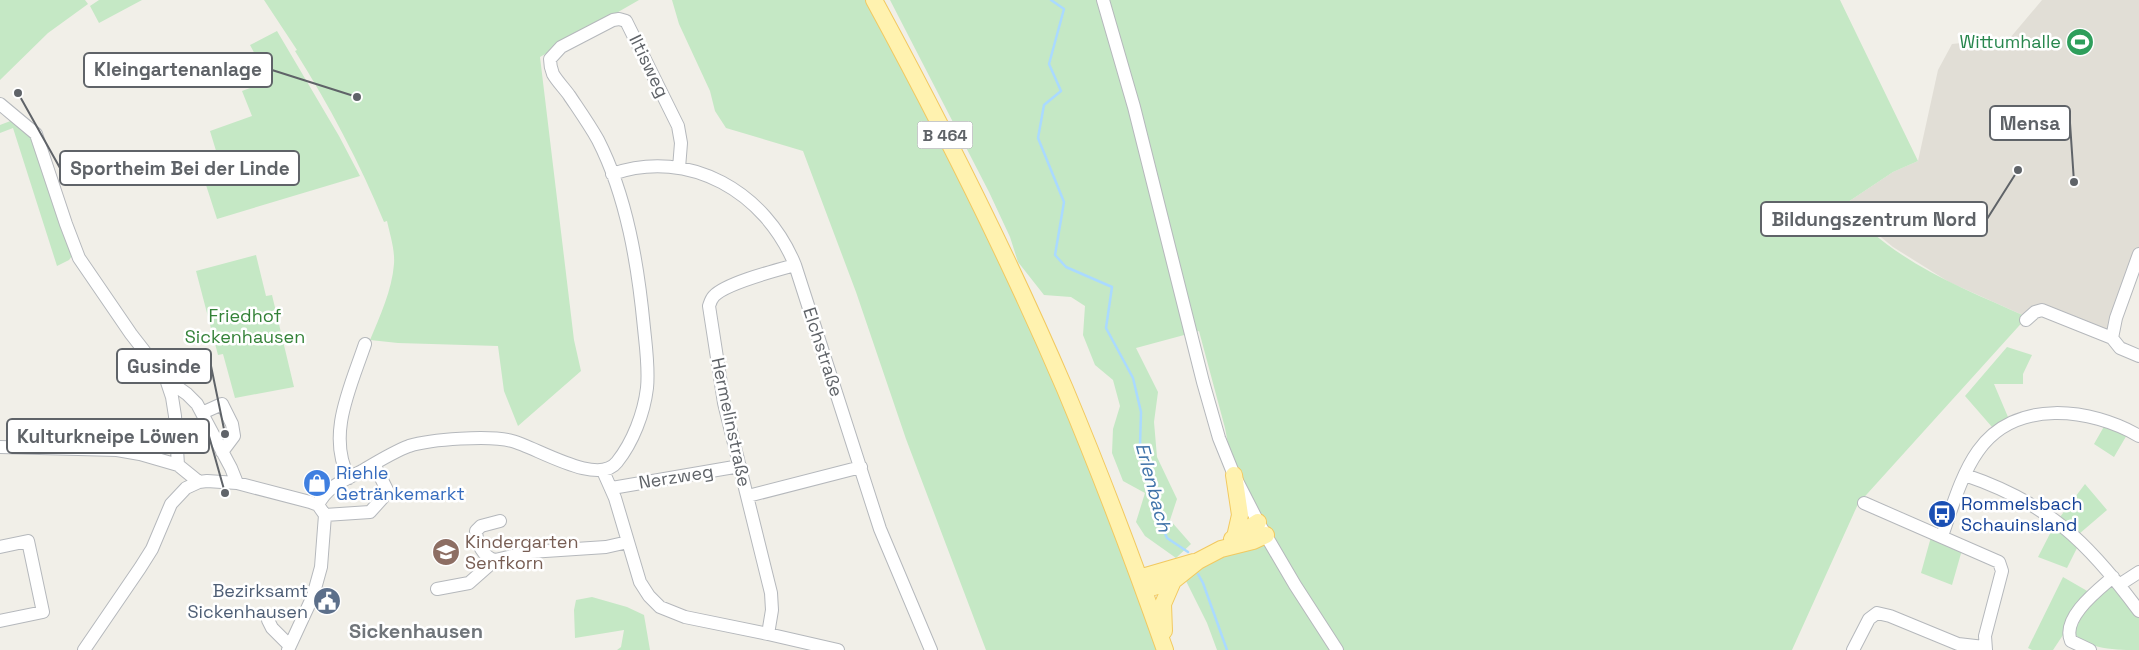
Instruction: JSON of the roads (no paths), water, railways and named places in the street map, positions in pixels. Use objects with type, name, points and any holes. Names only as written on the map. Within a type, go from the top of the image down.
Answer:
[{"type":"main road","name":"B 464","points":[[874,0],[955,153],[1033,317],[1091,452],[1165,650]]},
{"type":"main road","points":[[1234,475],[1240,515],[1234,537]]},
{"type":"main road","points":[[1141,584],[1172,574],[1221,549],[1254,541],[1262,528]]},
{"type":"main road","points":[[1221,549],[1234,537],[1262,528]]},
{"type":"main road","points":[[1165,650],[1163,604],[1172,574]]},
{"type":"street","points":[[1103,0],[1138,122],[1208,402],[1234,475],[1299,592],[1337,650]]},
{"type":"street","name":"Iltisweg","points":[[612,174],[589,125],[553,73],[550,59],[561,47],[609,22],[619,19],[626,21],[678,126],[681,143],[679,168]]},
{"type":"street","points":[[0,104],[36,134],[66,224],[80,258],[131,334],[166,379],[193,399],[235,475],[237,483]]},
{"type":"street","name":"Elchstraße","points":[[612,174],[649,166],[679,168],[703,174],[723,183],[757,207],[783,240],[795,266],[883,535],[931,650]]},
{"type":"street","points":[[268,620],[272,628],[288,647],[319,580],[322,510],[329,489],[374,464],[414,445],[495,438],[518,443],[588,470],[604,471],[617,462],[632,436],[644,404],[647,374],[637,274],[626,219],[612,174]]},
{"type":"street","points":[[2112,338],[2116,318],[2139,254]]},
{"type":"street","name":"Hermelinstraße","points":[[768,634],[772,610],[771,593],[724,403],[709,306],[714,295],[720,291],[754,278],[795,266]]},
{"type":"street","points":[[2026,320],[2035,312],[2042,310],[2112,338],[2120,348],[2139,356]]},
{"type":"street","points":[[349,478],[342,458],[339,428],[365,344]]},
{"type":"street","points":[[166,379],[172,397],[175,416],[178,465]]},
{"type":"street","points":[[202,414],[222,404],[232,424],[234,436],[222,452]]},
{"type":"street","points":[[1942,536],[1966,474],[1977,452],[1994,434],[2009,424],[2034,416],[2059,413],[2091,416],[2114,423],[2139,436]]},
{"type":"street","points":[[0,447],[129,452],[178,465],[195,483]]},
{"type":"street","points":[[84,650],[152,549],[171,504],[182,491],[195,483],[237,483],[322,510],[367,513],[388,492],[374,464]]},
{"type":"street","name":"Nerzweg","points":[[612,488],[740,466]]},
{"type":"street","points":[[748,496],[860,467]]},
{"type":"street","points":[[604,471],[612,488],[640,582],[649,596],[660,607],[685,617],[838,650]]},
{"type":"street","points":[[1966,474],[2016,495],[2055,519],[2085,545],[2139,611]]},
{"type":"street","points":[[1853,650],[1869,619],[1877,613],[1890,616],[1958,644],[1985,648],[1986,630],[2001,577],[2001,566],[1995,559],[1864,503]]},
{"type":"street","points":[[495,560],[486,556],[483,552],[476,532],[481,526],[500,521]]},
{"type":"street","points":[[0,547],[28,541],[43,612],[0,621]]},
{"type":"street","points":[[437,589],[469,583],[495,560],[530,552],[606,546],[628,542]]},
{"type":"street","points":[[2090,650],[2071,641],[2070,629],[2086,600],[2116,581],[2139,572]]},
{"type":"waterway","name":"Erlenbach","points":[[1051,0],[1064,9],[1049,64],[1061,91],[1044,105],[1038,138],[1064,202],[1055,255],[1066,267],[1112,287],[1106,328],[1133,378],[1141,412],[1140,446],[1157,495],[1157,514],[1167,538],[1188,552]]},
{"type":"waterway","name":"Erlenbach","points":[[1198,574],[1227,650]]},
{"type":"place","name":"Wittumhalle","points":[[2080,42]]},
{"type":"place","name":"Sportheim Bei der Linde","points":[[18,93]]},
{"type":"place","name":"Kleingartenanlage","points":[[357,97]]},
{"type":"place","name":"Bildungszentrum Nord","points":[[2018,170]]},
{"type":"place","name":"Mensa","points":[[2074,182]]},
{"type":"place","name":"Gusinde","points":[[225,434]]},
{"type":"place","name":"Riehle Getränkemarkt","points":[[317,483]]},
{"type":"place","name":"Kulturkneipe Löwen","points":[[225,493]]},
{"type":"place","name":"Rommelsbach Schauinsland","points":[[1942,514]]},
{"type":"place","name":"Kindergarten Senfkorn","points":[[446,552]]},
{"type":"place","name":"Bezirksamt Sickenhausen","points":[[327,601]]},
{"type":"district","name":"Sickenhausen","points":[[416,631]]},
{"type":"park label","name":"Friedhof Sickenhausen","points":[[245,326]]}]
